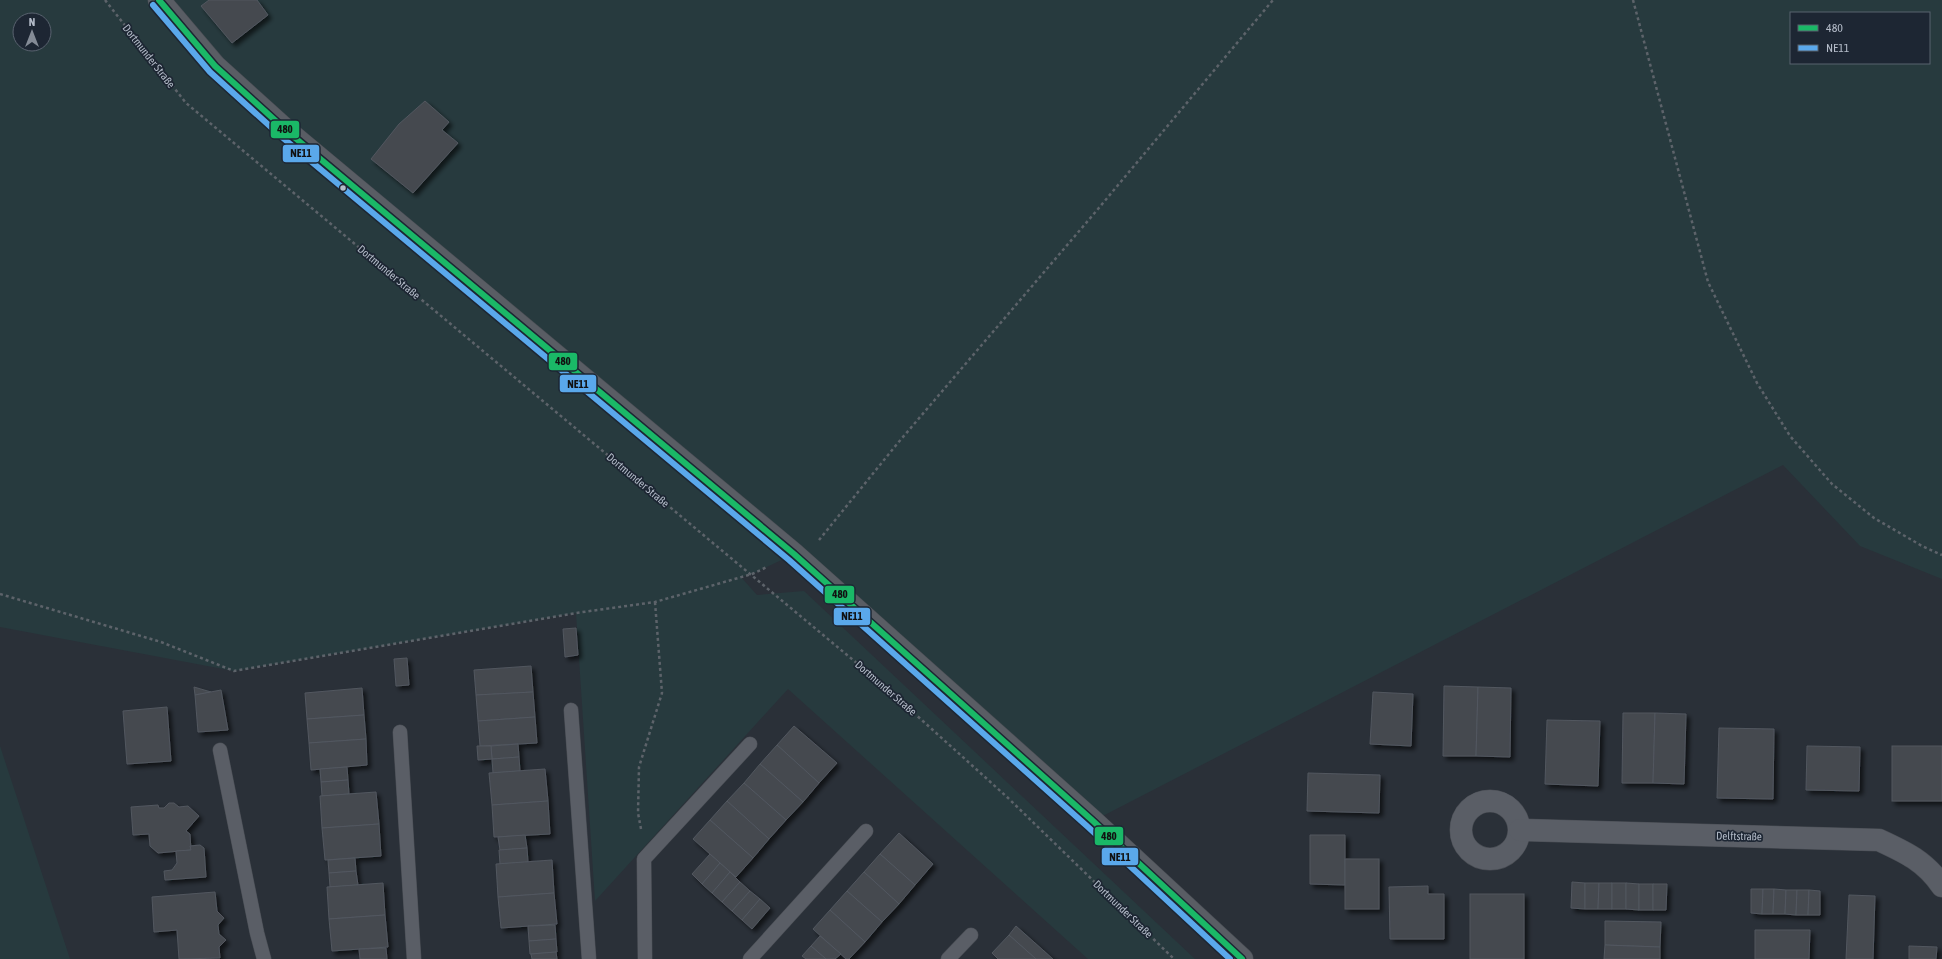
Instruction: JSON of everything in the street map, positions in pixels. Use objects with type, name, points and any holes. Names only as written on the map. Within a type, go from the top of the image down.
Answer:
[{"type":"main road","points":[[159,0],[215,66],[288,132],[794,554],[1093,822],[1242,959]]},
{"type":"street","name":"Delftstraße","points":[[1520,830],[1879,840],[1912,855],[1936,876],[1942,886]]},
{"type":"lane","points":[[571,710],[590,959]]},
{"type":"lane","points":[[400,732],[414,959]]},
{"type":"lane","points":[[645,959],[644,859],[750,744]]},
{"type":"lane","points":[[220,750],[257,934],[264,959]]},
{"type":"lane","points":[[750,959],[866,831]]},
{"type":"lane","points":[[948,959],[971,934]]},
{"type":"path","name":"Dortmunder Straße","points":[[105,0],[186,103],[752,574],[883,685],[1001,792],[1174,959]]},
{"type":"path","points":[[0,594],[161,642],[234,671],[576,613],[655,602],[752,574],[815,545],[902,438],[1098,209],[1273,0]]},
{"type":"path","points":[[1633,0],[1708,282],[1757,383],[1790,436],[1832,484],[1874,518],[1922,546],[1942,554]]},
{"type":"path","points":[[644,859],[644,844],[638,813],[639,766],[662,693],[655,602]]},
{"type":"green space","points":[[0,0],[1942,0],[1942,579],[1860,546],[1783,465],[1093,821],[794,554],[752,574],[741,577],[757,595],[804,591],[1195,959],[1088,959],[788,689],[595,901],[576,613],[234,671],[0,627]]},
{"type":"green space","points":[[0,746],[70,959],[0,959]]},
{"type":"building","points":[[209,0],[257,0],[268,15],[232,43],[201,6]]},
{"type":"building","points":[[425,101],[449,122],[442,130],[458,143],[413,193],[371,159],[399,124]]},
{"type":"building","points":[[576,628],[578,655],[565,657],[563,629]]},
{"type":"building","points":[[407,658],[409,685],[396,686],[394,659]]},
{"type":"building","points":[[531,666],[533,692],[476,695],[474,670]]},
{"type":"building","points":[[1444,686],[1478,687],[1476,756],[1443,756]]},
{"type":"building","points":[[194,687],[211,692],[195,695]]},
{"type":"building","points":[[1478,687],[1511,688],[1510,757],[1476,756]]},
{"type":"building","points":[[362,688],[364,715],[307,719],[305,693]]},
{"type":"building","points":[[221,690],[228,730],[198,732],[195,695]]},
{"type":"building","points":[[533,692],[535,717],[478,721],[476,695]]},
{"type":"building","points":[[1373,692],[1413,694],[1411,746],[1370,744]]},
{"type":"building","points":[[167,707],[171,761],[127,764],[123,711]]},
{"type":"building","points":[[1623,713],[1655,713],[1653,783],[1622,783]]},
{"type":"building","points":[[1655,713],[1686,714],[1684,784],[1653,783]]},
{"type":"building","points":[[364,715],[366,739],[309,743],[307,719]]},
{"type":"building","points":[[535,717],[537,743],[480,746],[478,721]]},
{"type":"building","points":[[1547,720],[1600,721],[1598,786],[1545,784]]},
{"type":"building","points":[[794,726],[837,763],[819,783],[777,745]]},
{"type":"building","points":[[1719,728],[1774,729],[1773,799],[1717,798]]},
{"type":"building","points":[[366,739],[367,765],[311,770],[309,743]]},
{"type":"building","points":[[518,744],[519,757],[492,759],[491,746]]},
{"type":"building","points":[[777,745],[819,783],[803,802],[760,764]]},
{"type":"building","points":[[477,746],[491,746],[492,759],[478,760]]},
{"type":"building","points":[[1807,746],[1860,747],[1859,791],[1806,790]]},
{"type":"building","points":[[1892,746],[1942,746],[1942,801],[1892,801]]},
{"type":"building","points":[[519,757],[520,771],[493,773],[492,759]]},
{"type":"building","points":[[760,764],[803,802],[786,820],[744,783]]},
{"type":"building","points":[[347,767],[348,780],[321,782],[320,769]]},
{"type":"building","points":[[545,769],[548,801],[492,805],[489,773]]},
{"type":"building","points":[[1308,773],[1380,775],[1379,813],[1307,811]]},
{"type":"building","points":[[348,780],[349,794],[322,796],[321,782]]},
{"type":"building","points":[[744,783],[786,820],[769,839],[727,801]]},
{"type":"building","points":[[376,792],[379,824],[322,828],[320,796]]},
{"type":"building","points":[[548,801],[550,834],[494,837],[492,805]]},
{"type":"building","points":[[727,801],[769,839],[753,858],[710,820]]},
{"type":"building","points":[[169,803],[174,803],[179,807],[188,806],[199,816],[186,831],[190,834],[191,850],[158,853],[150,846],[149,834],[133,835],[131,807],[158,805],[159,808],[164,808]]},
{"type":"building","points":[[710,820],[753,858],[736,877],[693,839]]},
{"type":"building","points":[[379,824],[381,856],[325,860],[322,828]]},
{"type":"building","points":[[899,833],[933,864],[915,885],[880,854]]},
{"type":"building","points":[[525,835],[527,848],[500,850],[498,837]]},
{"type":"building","points":[[1310,835],[1345,835],[1345,885],[1310,884]]},
{"type":"building","points":[[200,845],[204,848],[206,877],[165,880],[164,871],[172,870],[177,863],[176,851],[191,850],[190,846]]},
{"type":"building","points":[[527,848],[528,862],[500,864],[499,850]]},
{"type":"building","points":[[710,854],[720,863],[702,884],[692,874]]},
{"type":"building","points":[[880,854],[915,885],[899,904],[864,872]]},
{"type":"building","points":[[355,858],[356,871],[329,873],[328,860]]},
{"type":"building","points":[[1345,859],[1379,859],[1379,909],[1345,909]]},
{"type":"building","points":[[552,860],[554,893],[498,897],[496,864]]},
{"type":"building","points":[[720,863],[730,872],[712,893],[702,884]]},
{"type":"building","points":[[356,871],[358,885],[330,887],[329,873]]},
{"type":"building","points":[[730,872],[740,882],[722,902],[712,893]]},
{"type":"building","points":[[864,872],[899,904],[882,922],[847,891]]},
{"type":"building","points":[[740,882],[750,891],[732,911],[722,902]]},
{"type":"building","points":[[1572,882],[1585,883],[1585,909],[1571,908]]},
{"type":"building","points":[[383,883],[385,915],[329,919],[327,887]]},
{"type":"building","points":[[1585,883],[1599,883],[1598,909],[1585,909]]},
{"type":"building","points":[[1599,883],[1612,883],[1612,909],[1598,909]]},
{"type":"building","points":[[1612,883],[1626,883],[1626,909],[1612,909]]},
{"type":"building","points":[[1626,883],[1639,884],[1639,910],[1626,909]]},
{"type":"building","points":[[1639,884],[1653,884],[1653,910],[1639,910]]},
{"type":"building","points":[[1653,884],[1667,884],[1666,910],[1653,910]]},
{"type":"building","points":[[1428,886],[1428,894],[1444,894],[1444,939],[1390,939],[1389,887]]},
{"type":"building","points":[[1751,889],[1763,889],[1762,914],[1751,913]]},
{"type":"building","points":[[1763,889],[1774,889],[1773,914],[1762,914]]},
{"type":"building","points":[[1774,889],[1786,890],[1785,914],[1773,914]]},
{"type":"building","points":[[1786,890],[1797,890],[1796,915],[1785,914]]},
{"type":"building","points":[[1797,890],[1809,890],[1808,915],[1796,915]]},
{"type":"building","points":[[1809,890],[1820,891],[1820,915],[1808,915]]},
{"type":"building","points":[[750,891],[760,899],[742,920],[732,911]]},
{"type":"building","points":[[847,891],[882,922],[865,942],[830,910]]},
{"type":"building","points":[[215,892],[217,911],[224,918],[218,925],[219,934],[226,940],[219,947],[220,958],[179,959],[177,930],[154,932],[152,897]]},
{"type":"building","points":[[554,893],[557,924],[501,928],[498,897]]},
{"type":"building","points":[[1470,894],[1524,894],[1524,959],[1470,959]]},
{"type":"building","points":[[1849,895],[1875,896],[1873,959],[1846,959]]},
{"type":"building","points":[[760,899],[770,908],[752,929],[742,920]]},
{"type":"building","points":[[830,910],[865,942],[849,959],[846,959],[813,929]]},
{"type":"building","points":[[385,915],[388,947],[332,951],[329,919]]},
{"type":"building","points":[[1605,921],[1661,922],[1660,947],[1605,945]]},
{"type":"building","points":[[555,925],[556,939],[529,941],[528,926]]},
{"type":"building","points":[[1016,926],[1053,959],[1036,959],[1009,935]]},
{"type":"building","points":[[1755,930],[1810,930],[1809,959],[1755,959]]},
{"type":"building","points":[[1009,935],[1036,959],[998,959],[992,953]]},
{"type":"building","points":[[820,936],[841,954],[835,959],[826,959],[811,946]]},
{"type":"building","points":[[556,939],[557,952],[530,954],[529,941]]},
{"type":"building","points":[[1605,945],[1660,947],[1660,959],[1604,959]]},
{"type":"building","points":[[811,946],[826,959],[806,959],[802,956]]},
{"type":"building","points":[[1909,946],[1937,947],[1936,959],[1909,959]]},
{"type":"building","points":[[386,948],[387,959],[360,959],[359,949]]},
{"type":"building","points":[[556,952],[557,959],[532,959],[531,954]]},
{"type":"transit line","name":"480","points":[[159,0],[215,66],[288,132],[794,554],[1093,821],[1242,959]]},
{"type":"transit line","name":"NE11","points":[[153,5],[210,72],[283,138],[789,560],[1088,827],[1230,959]]}]
